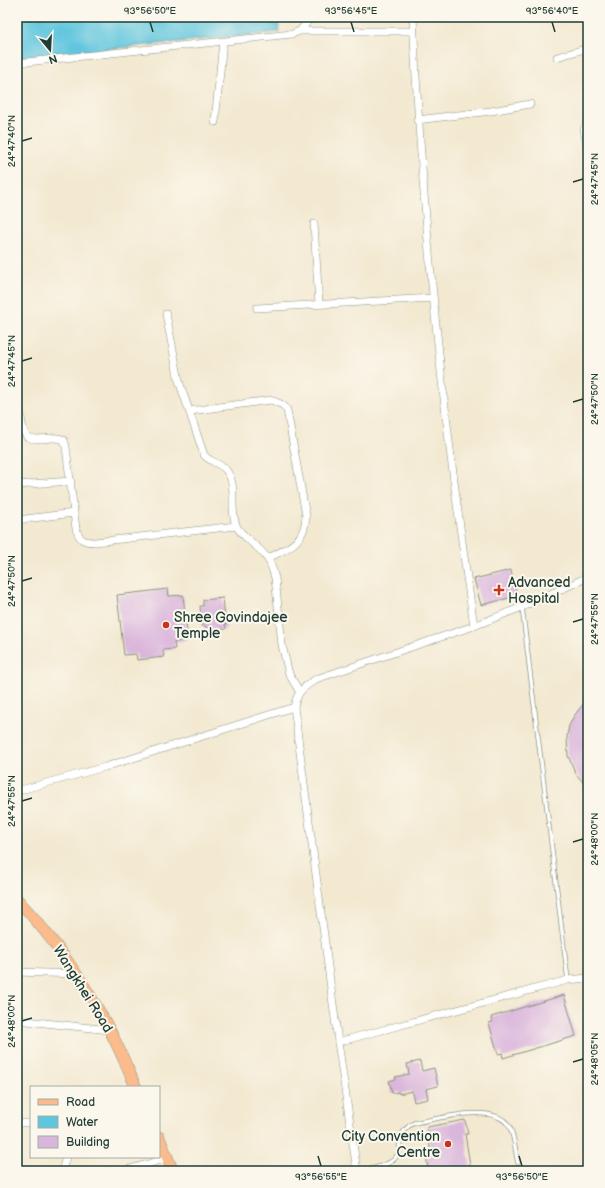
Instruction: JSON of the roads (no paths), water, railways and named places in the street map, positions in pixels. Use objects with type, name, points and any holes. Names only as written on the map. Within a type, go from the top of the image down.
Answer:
[{"type":"main road","name":"Wangkhei Road","points":[[17,899],[62,951],[77,974],[110,1030],[136,1086]]},
{"type":"main road","points":[[160,1139],[173,1171]]},
{"type":"street","points":[[300,31],[311,17]]},
{"type":"street","points":[[413,17],[417,120],[433,298],[458,519],[474,626]]},
{"type":"street","points":[[17,63],[223,42],[292,34],[300,31],[413,30]]},
{"type":"street","points":[[215,122],[223,42]]},
{"type":"street","points":[[557,57],[588,48]]},
{"type":"street","points":[[417,120],[492,112],[530,104]]},
{"type":"street","points":[[588,120],[584,129],[588,151]]},
{"type":"street","points":[[314,224],[319,306]]},
{"type":"street","points":[[257,308],[319,306],[433,298]]},
{"type":"street","points":[[166,314],[179,381],[204,455],[209,460],[222,466],[230,476],[236,526],[268,558],[275,578],[282,645],[287,667],[299,690]]},
{"type":"street","points":[[190,411],[271,400],[283,405],[287,410],[306,516],[306,525],[299,539],[290,547],[268,558]]},
{"type":"street","points":[[17,402],[20,409],[22,429],[27,437],[35,440],[58,438],[64,440],[74,514],[80,539],[87,542],[236,526]]},
{"type":"street","points":[[17,485],[70,481]]},
{"type":"street","points":[[17,520],[74,514]]},
{"type":"street","points":[[357,1171],[338,1042],[294,707],[299,690],[316,679],[474,626],[588,578]]},
{"type":"street","points":[[17,791],[105,767],[294,707]]},
{"type":"street","points":[[17,972],[77,974]]},
{"type":"street","points":[[338,1042],[568,980],[588,978]]},
{"type":"street","points":[[17,1020],[110,1030]]},
{"type":"street","points":[[17,1123],[30,1122]]},
{"type":"street","points":[[62,1171],[66,1158]]},
{"type":"street","points":[[123,1171],[168,1158]]},
{"type":"lane","points":[[522,607],[568,980]]},
{"type":"lane","points":[[365,1171],[391,1162],[395,1158],[402,1131],[414,1122],[479,1112],[497,1116],[509,1126],[518,1163]]},
{"type":"water","points":[[17,17],[278,17],[279,32],[17,58]]},
{"type":"place","name":"Advanced Hospital","points":[[499,590]]},
{"type":"place","name":"Shree Govindajee Temple","points":[[166,625]]},
{"type":"place","name":"City Convention Centre","points":[[448,1144]]}]
